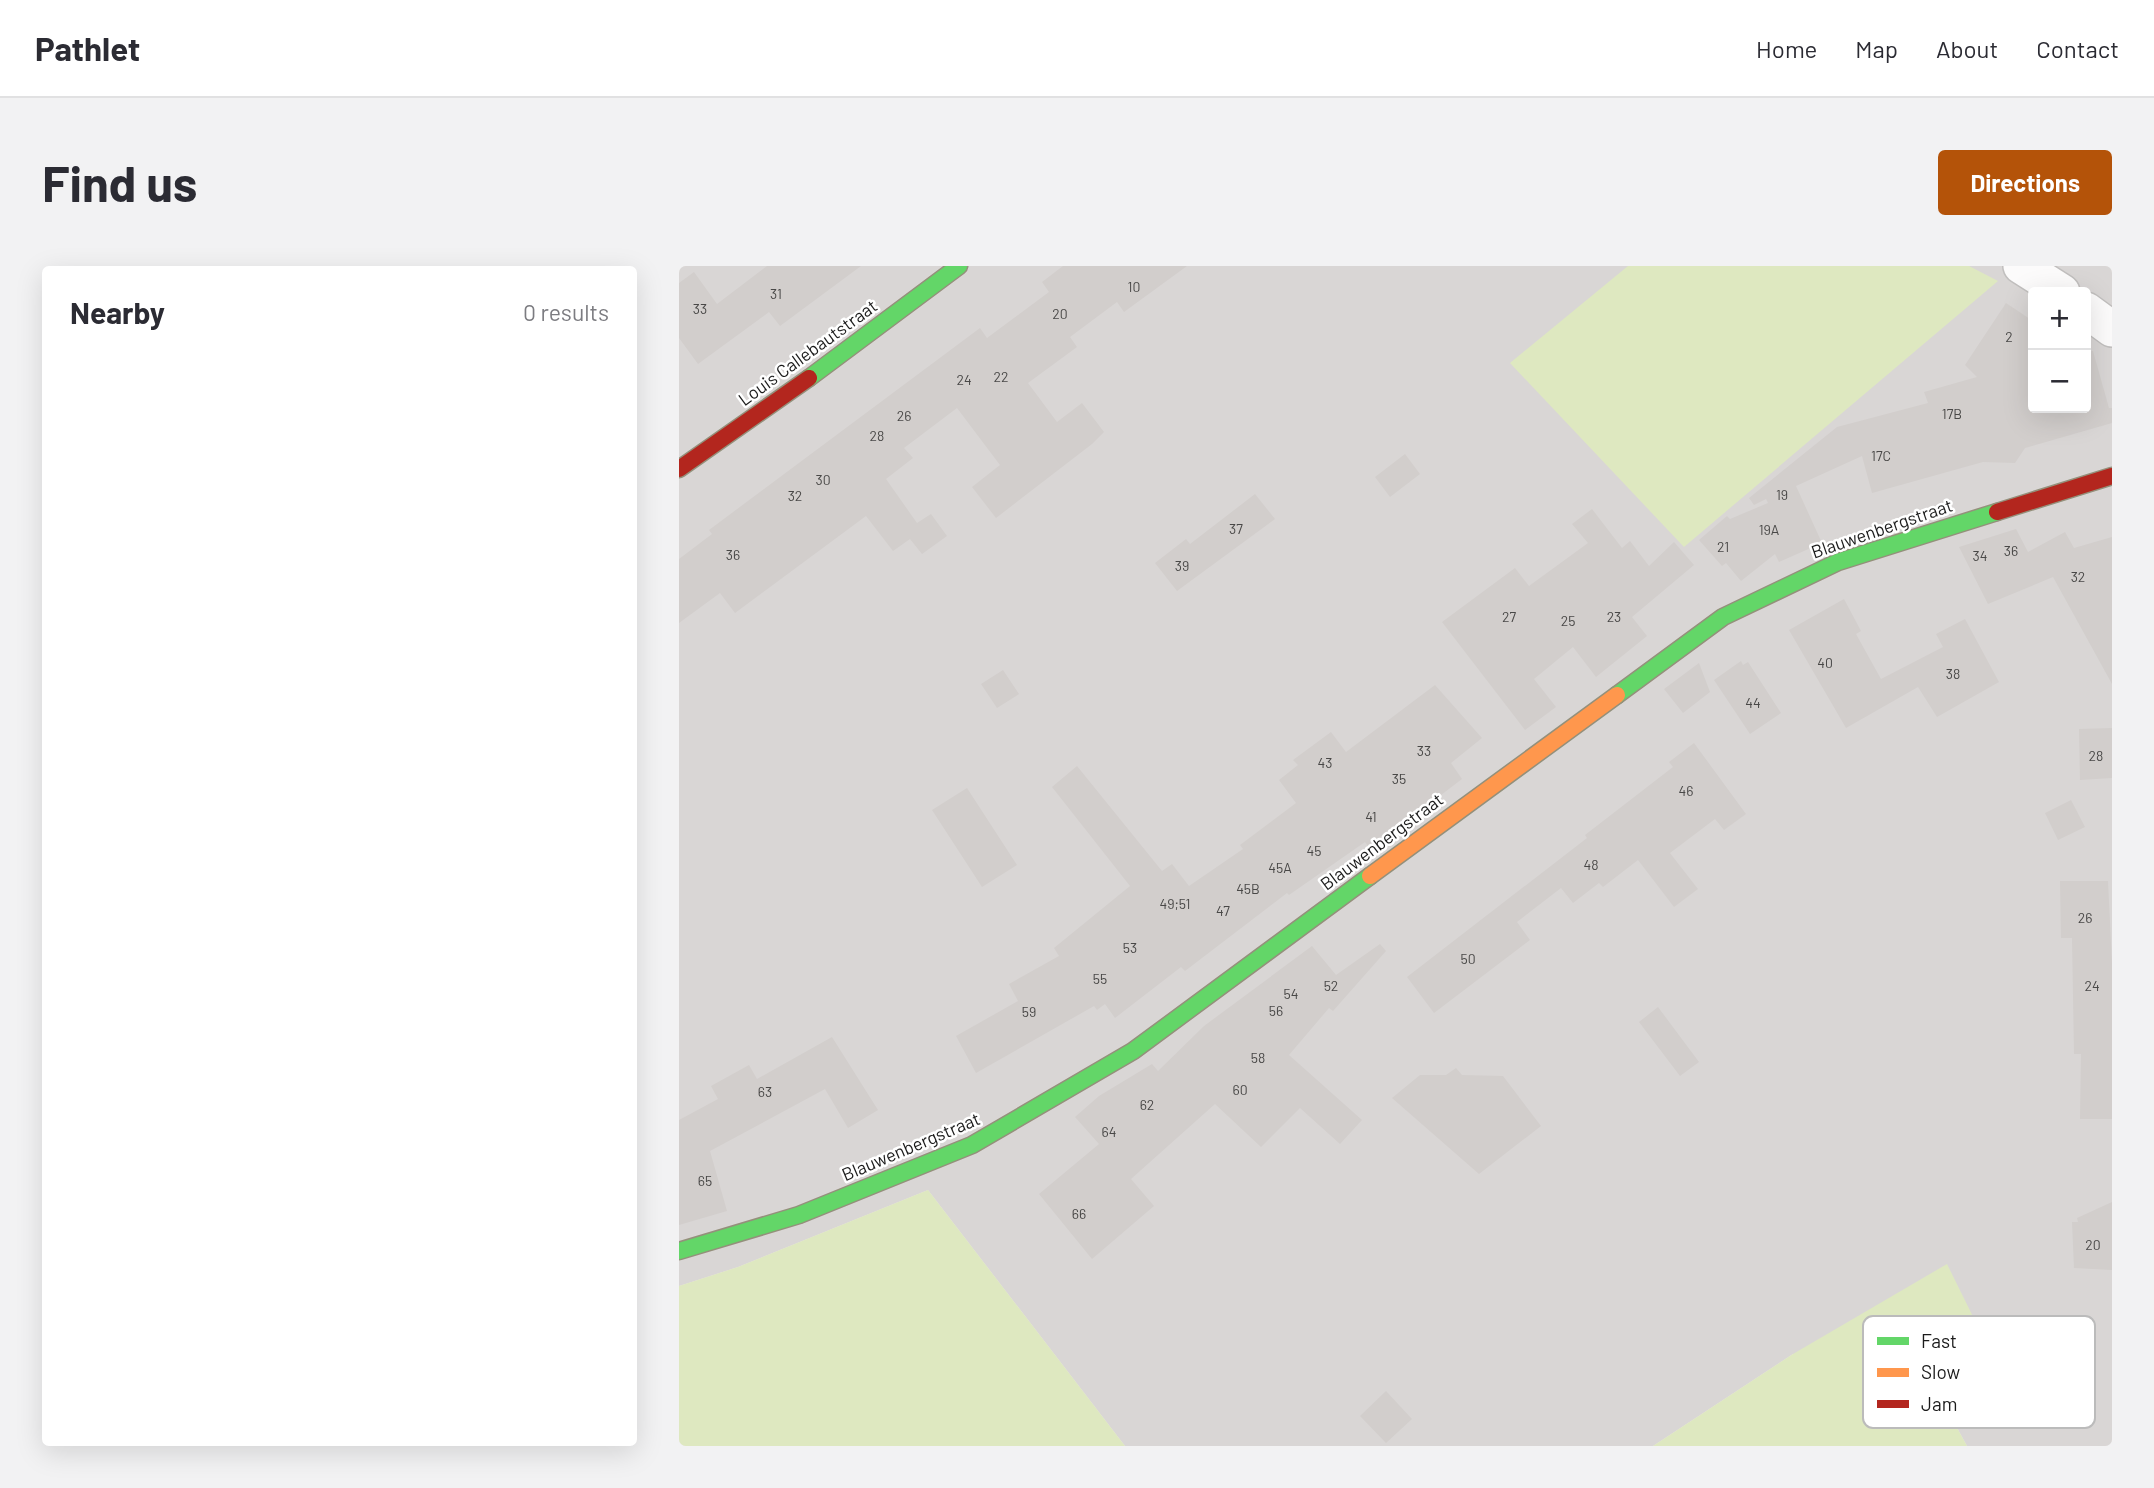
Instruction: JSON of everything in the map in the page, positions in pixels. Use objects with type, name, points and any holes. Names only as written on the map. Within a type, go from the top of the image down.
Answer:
[{"type":"street","name":"Louis Callebautstraat","points":[[679,469],[815,374],[959,266]]},
{"type":"street","points":[[2021,266],[2054,287]]},
{"type":"street","points":[[2091,314],[2112,329]]},
{"type":"street","name":"Blauwenbergstraat","points":[[679,1251],[799,1215],[960,1150],[1121,1058],[1723,617],[1837,562],[2112,476]]},
{"type":"shaded area","points":[[679,266],[2112,266],[2112,1446],[1967,1446],[1957,1428],[2095,1428],[2095,1316],[1863,1316],[1863,1353],[1793,1354],[1653,1446],[1125,1446],[928,1190],[738,1267],[679,1286]]},
{"type":"green space","points":[[1628,266],[1969,266],[1998,281],[1684,547],[1510,363]]},
{"type":"green space","points":[[928,1190],[1125,1446],[679,1446],[679,1286],[738,1267]]},
{"type":"green space","points":[[1947,1264],[1973,1316],[1863,1316],[1863,1428],[1957,1428],[1967,1446],[1653,1446],[1793,1354]]},
{"type":"building","points":[[767,266],[861,266],[780,326],[769,312],[698,364],[679,338],[679,283],[694,272],[717,304]]},
{"type":"building","points":[[1063,266],[1187,266],[1124,312],[1117,302],[1070,337],[1077,347],[1028,383],[1057,422],[1082,403],[1104,432],[1092,444],[996,518],[972,487],[1000,465],[957,408],[904,448],[913,458],[886,479],[917,523],[931,514],[947,536],[922,554],[910,539],[893,551],[866,516],[735,613],[720,593],[679,623],[679,559],[712,534],[709,530],[980,328],[987,338],[1049,292],[1042,282]]},
{"type":"building","points":[[2006,303],[2028,318],[2028,413],[2091,413],[2093,351],[2109,408],[2112,408],[2112,423],[2025,448],[2015,463],[1983,462],[1872,493],[1862,456],[1796,486],[1822,543],[1779,562],[1775,554],[1741,581],[1726,563],[1722,566],[1699,540],[1727,516],[1730,519],[1768,503],[1766,499],[1754,505],[1749,498],[1837,427],[1928,403],[1924,392],[1977,377],[1965,365]]},
{"type":"building","points":[[1405,454],[1420,474],[1390,497],[1375,477]]},
{"type":"building","points":[[1255,494],[1275,519],[1177,591],[1155,563],[1186,539],[1190,544]]},
{"type":"building","points":[[1592,509],[1622,548],[1630,541],[1649,566],[1674,542],[1694,565],[1632,617],[1647,636],[1596,677],[1573,647],[1534,679],[1556,707],[1525,730],[1442,622],[1515,568],[1529,586],[1588,543],[1572,524]]},
{"type":"building","points":[[2016,529],[2028,552],[2065,532],[2074,548],[2112,537],[2112,684],[2053,577],[1988,604],[1959,547]]},
{"type":"building","points":[[1844,599],[1861,631],[1856,634],[1881,679],[1943,647],[1936,634],[1965,619],[1999,682],[1937,717],[1918,687],[1846,728],[1789,630]]},
{"type":"building","points":[[1741,661],[1743,665],[1748,662],[1781,713],[1750,734],[1714,680]]},
{"type":"building","points":[[1699,663],[1710,692],[1683,713],[1664,689]]},
{"type":"building","points":[[1003,670],[1019,694],[997,708],[981,684]]},
{"type":"building","points":[[1435,685],[1482,738],[1451,763],[1462,779],[1370,849],[1365,842],[1289,895],[1287,893],[1185,971],[1181,967],[1115,1018],[1105,1004],[1097,1010],[1094,1006],[976,1073],[956,1036],[1018,1001],[1009,984],[1059,956],[1054,948],[1130,886],[1052,787],[1077,766],[1162,871],[1172,864],[1189,886],[1243,849],[1240,845],[1296,803],[1279,780],[1298,765],[1293,760],[1331,732],[1346,752]]},
{"type":"building","points":[[2112,728],[2112,778],[2080,780],[2079,729]]},
{"type":"building","points":[[1694,743],[1746,814],[1724,830],[1715,819],[1670,853],[1698,889],[1674,907],[1638,860],[1603,887],[1599,883],[1573,903],[1561,888],[1517,922],[1530,940],[1434,1013],[1407,977],[1587,838],[1585,835],[1673,767],[1669,762]]},
{"type":"building","points":[[967,788],[1017,865],[982,887],[932,810]]},
{"type":"building","points":[[2071,800],[2085,827],[2058,840],[2045,813]]},
{"type":"building","points":[[2060,881],[2108,881],[2112,964],[2112,1119],[2080,1119],[2081,1054],[2074,1054],[2072,938],[2061,938]]},
{"type":"building","points":[[1380,944],[1386,951],[1333,1011],[1329,1008],[1289,1055],[1362,1120],[1340,1144],[1300,1108],[1261,1147],[1215,1104],[1131,1179],[1154,1206],[1092,1259],[1039,1194],[1099,1144],[1075,1117],[1099,1096],[1152,1064],[1158,1071],[1204,1026],[1312,946],[1336,975]]},
{"type":"building","points":[[1658,1007],[1699,1062],[1680,1076],[1639,1022]]},
{"type":"building","points":[[832,1037],[878,1110],[848,1128],[825,1089],[710,1151],[727,1211],[679,1225],[679,1120],[718,1099],[711,1086],[749,1065],[757,1079]]},
{"type":"building","points":[[1456,1068],[1462,1075],[1503,1076],[1541,1126],[1479,1174],[1392,1098],[1420,1075],[1446,1075]]},
{"type":"building","points":[[2112,1202],[2112,1270],[2074,1268],[2072,1222],[2078,1222],[2077,1218]]},
{"type":"building","points":[[1386,1391],[1412,1419],[1386,1443],[1360,1416]]},
{"type":"traffic: fast","points":[[809,378],[959,266]]},
{"type":"traffic: fast","points":[[1617,695],[1723,617],[1838,562],[1997,512]]},
{"type":"traffic: fast","points":[[679,1251],[799,1215],[972,1145],[1133,1051],[1370,876]]},
{"type":"traffic: slow","points":[[1370,876],[1617,695]]},
{"type":"traffic: jam","points":[[679,469],[809,378]]},
{"type":"traffic: jam","points":[[1997,512],[2112,476]]}]
